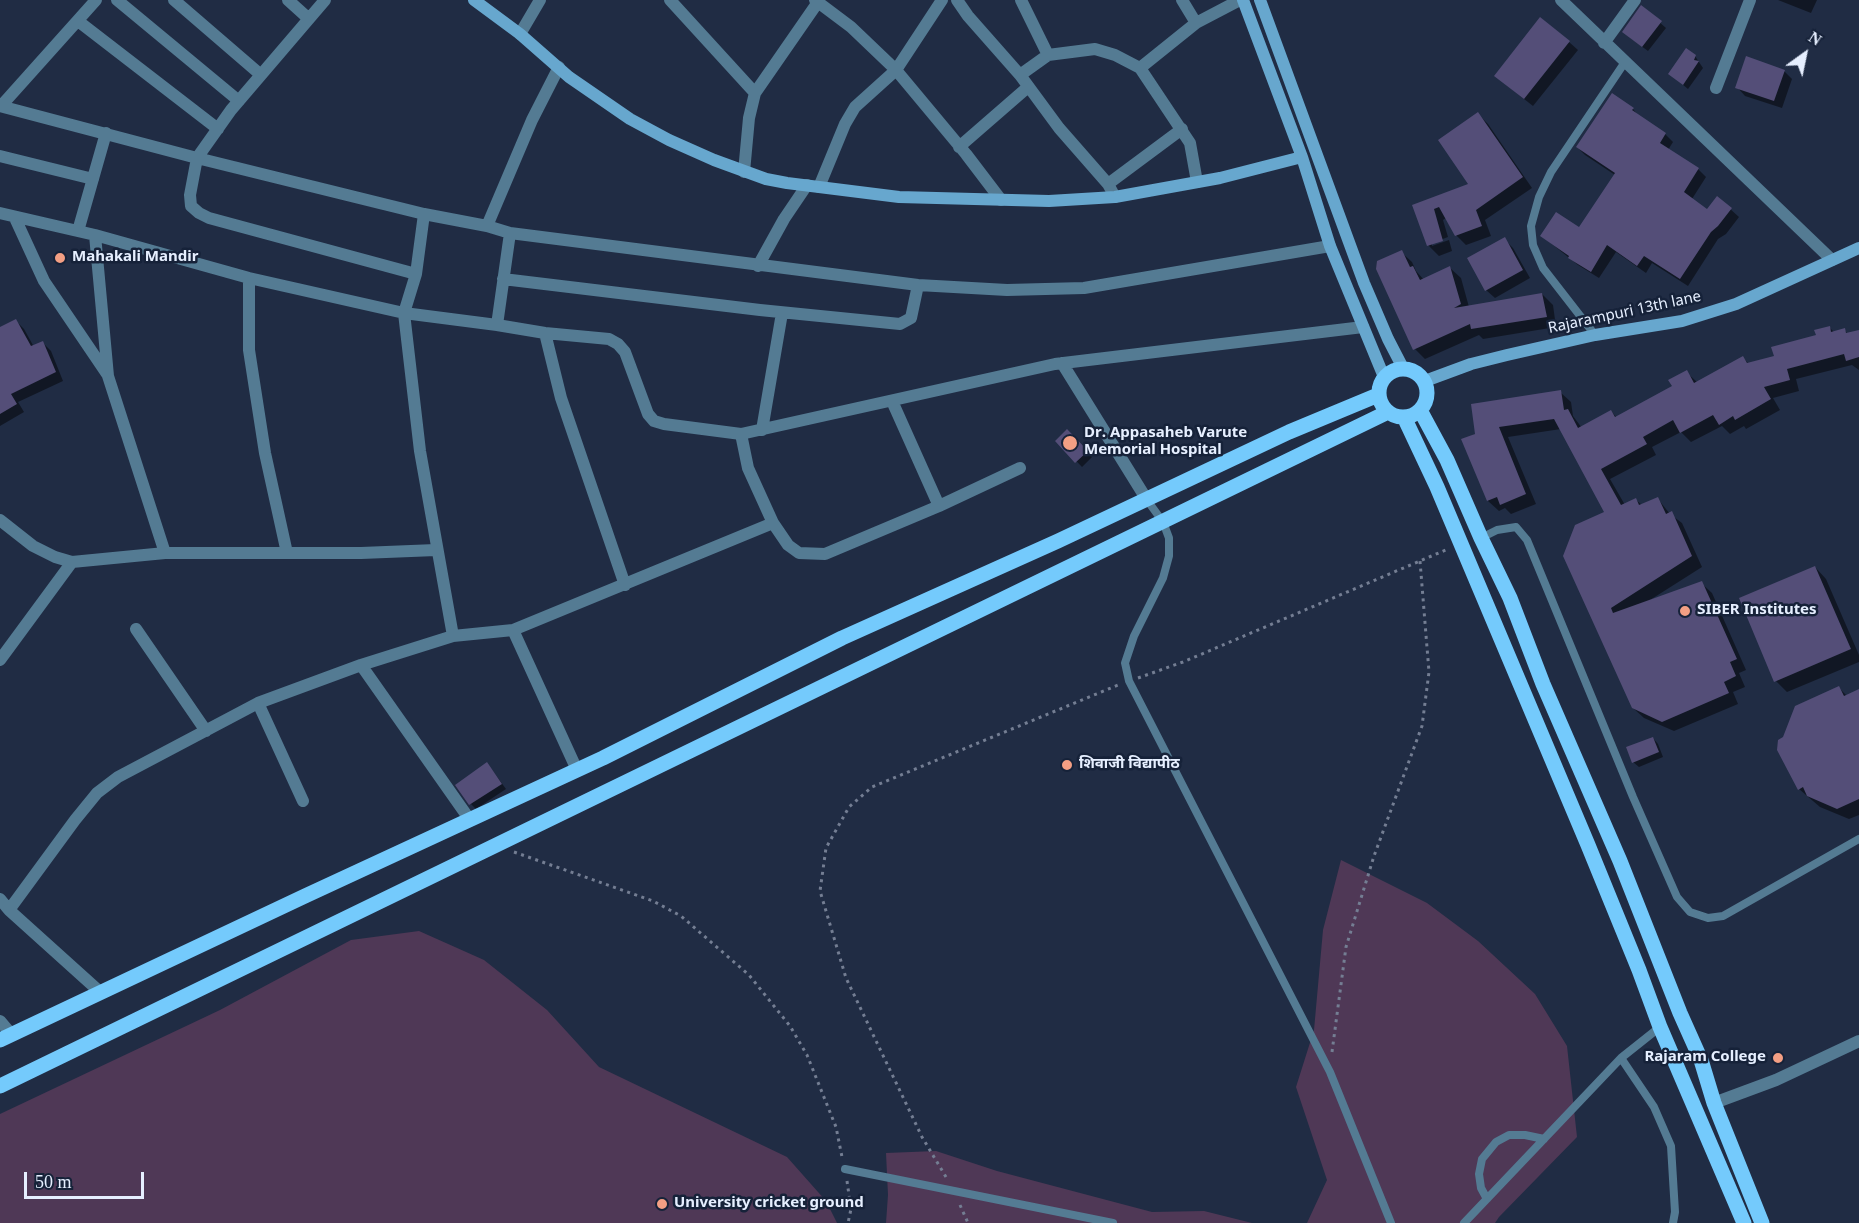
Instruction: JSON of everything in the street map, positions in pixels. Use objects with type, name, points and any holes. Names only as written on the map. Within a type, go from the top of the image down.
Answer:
[{"type":"main road","points":[[1403,368],[1417,372],[1425,381],[1427,398],[1416,414],[1398,417],[1388,412],[1378,395],[1384,377],[1389,372],[1403,368]]},
{"type":"main road","points":[[6,1037],[577,770],[842,638],[1147,500],[1289,432],[1378,395]]},
{"type":"main road","points":[[1420,410],[1447,460],[1510,598],[1543,684],[1620,861],[1680,1014],[1701,1060],[1714,1103],[1762,1223]]},
{"type":"main road","points":[[0,1086],[1388,412]]},
{"type":"main road","points":[[1404,417],[1461,543],[1622,928],[1660,1028],[1744,1223]]},
{"type":"street","points":[[96,0],[1,106],[197,158],[510,233],[918,285],[1007,291],[1084,288],[1330,246]]},
{"type":"street","points":[[117,0],[239,101]]},
{"type":"street","points":[[174,0],[261,75]]},
{"type":"street","points":[[288,0],[309,19]]},
{"type":"street","points":[[325,0],[239,101],[197,158],[190,195],[191,206],[198,213],[416,273]]},
{"type":"street","points":[[474,0],[520,34],[569,77],[630,119],[669,140],[766,179],[899,197],[1049,201],[1115,197],[1197,182],[1302,156]]},
{"type":"street","points":[[520,34],[540,0]]},
{"type":"street","points":[[670,0],[755,93]]},
{"type":"street","points":[[957,0],[1020,75],[1059,128],[1108,184],[1115,197]]},
{"type":"street","points":[[1021,0],[1048,55]]},
{"type":"street","points":[[1182,0],[1196,22]]},
{"type":"street","points":[[1140,68],[1196,22],[1241,0],[1302,156],[1330,246],[1384,377]]},
{"type":"street","points":[[1260,0],[1364,283],[1403,368]]},
{"type":"street","points":[[1561,0],[1832,260]]},
{"type":"street","points":[[1604,43],[1635,0]]},
{"type":"street","points":[[1716,88],[1750,0]]},
{"type":"street","points":[[744,172],[749,118],[755,93],[817,1],[850,27],[896,70],[1001,200]]},
{"type":"street","points":[[758,266],[784,219],[813,186],[855,107],[896,70],[940,1]]},
{"type":"street","points":[[78,21],[218,129]]},
{"type":"street","points":[[1020,75],[1048,55],[1095,49],[1115,55],[1140,68],[1190,142],[1197,182]]},
{"type":"street","points":[[487,226],[532,120],[559,67]]},
{"type":"street","points":[[959,147],[1028,87]]},
{"type":"street","points":[[1108,184],[1182,129]]},
{"type":"street","points":[[78,231],[106,133]]},
{"type":"street","points":[[0,156],[93,179]]},
{"type":"street","points":[[0,213],[95,235],[249,278],[404,313],[545,333],[609,339],[626,352],[648,414],[654,421],[741,434],[1062,363],[1363,327]]},
{"type":"street","points":[[424,214],[416,273],[404,313],[420,451],[453,636]]},
{"type":"street","points":[[15,218],[44,281],[108,376]]},
{"type":"street","points":[[497,325],[510,233]]},
{"type":"street","points":[[95,235],[108,376],[165,553]]},
{"type":"street","name":"Rajarampuri 13th lane","points":[[1425,381],[1471,364],[1595,335],[1682,321],[1729,306],[1859,248]]},
{"type":"street","points":[[249,278],[251,362],[265,453],[287,553]]},
{"type":"street","points":[[503,279],[782,313],[900,324],[911,318],[918,285]]},
{"type":"street","points":[[762,430],[782,313]]},
{"type":"street","points":[[545,333],[561,398],[626,585]]},
{"type":"street","points":[[1062,363],[1147,500]]},
{"type":"street","points":[[892,401],[939,507]]},
{"type":"street","points":[[741,434],[748,468],[773,523],[788,545],[800,553],[825,554],[939,507],[1020,468]]},
{"type":"street","points":[[0,520],[33,546],[55,557],[72,562],[165,553],[436,550]]},
{"type":"street","points":[[9,910],[75,820],[97,794],[118,777],[258,703],[361,665],[453,636],[513,630],[773,523]]},
{"type":"street","points":[[0,660],[72,562]]},
{"type":"street","points":[[136,629],[206,731]]},
{"type":"street","points":[[513,630],[577,770]]},
{"type":"street","points":[[361,665],[470,820]]},
{"type":"street","points":[[258,703],[303,801]]},
{"type":"street","points":[[0,898],[9,910],[100,992]]},
{"type":"street","points":[[0,1021],[6,1037]]},
{"type":"street","points":[[1714,1103],[1776,1080],[1859,1041]]},
{"type":"lane","points":[[1595,335],[1543,268],[1533,245],[1531,226],[1539,197],[1551,172],[1625,62]]},
{"type":"lane","points":[[1147,500],[1162,522],[1169,538],[1169,556],[1163,578],[1134,636],[1125,663],[1129,681],[1330,1072],[1391,1223]]},
{"type":"lane","points":[[1481,538],[1497,530],[1516,527],[1527,540],[1672,887],[1690,912],[1707,918],[1723,916],[1859,839]]},
{"type":"lane","points":[[1464,1223],[1621,1058],[1660,1028]]},
{"type":"lane","points":[[1621,1058],[1654,1107],[1671,1146],[1673,1223]]},
{"type":"lane","points":[[1487,1199],[1481,1188],[1479,1174],[1482,1159],[1496,1142],[1509,1135],[1525,1135],[1544,1139]]},
{"type":"lane","points":[[845,1169],[1113,1223]]},
{"type":"path","points":[[968,1223],[955,1192],[922,1137],[846,978],[820,891],[826,848],[849,807],[872,787],[1129,681],[1183,662],[1461,543]]},
{"type":"path","points":[[1330,1072],[1346,947],[1374,856],[1422,726],[1429,672],[1420,561]]},
{"type":"path","points":[[495,846],[653,901],[681,916],[749,975],[790,1026],[807,1055],[836,1127],[851,1209],[848,1223]]},
{"type":"shaded area","points":[[1341,860],[1427,903],[1478,941],[1535,994],[1567,1046],[1577,1137],[1495,1223],[1307,1223],[1327,1180],[1296,1087],[1314,1030],[1323,930]]},
{"type":"shaded area","points":[[419,931],[484,960],[547,1010],[599,1067],[787,1157],[826,1201],[837,1223],[0,1223],[0,1114],[220,1010],[351,940]]},
{"type":"shaded area","points":[[936,1151],[997,1171],[1152,1212],[1204,1211],[1252,1223],[886,1223],[888,1195],[886,1153]]},
{"type":"building","points":[[1641,5],[1662,21],[1642,47],[1622,32]]},
{"type":"building","points":[[1540,17],[1570,41],[1524,99],[1494,76]]},
{"type":"building","points":[[1686,48],[1696,55],[1694,60],[1699,61],[1683,85],[1668,74]]},
{"type":"building","points":[[1746,56],[1785,70],[1774,101],[1735,88]]},
{"type":"building","points":[[1612,93],[1666,133],[1660,143],[1699,168],[1684,192],[1707,209],[1717,196],[1732,208],[1711,232],[1680,279],[1644,256],[1637,266],[1607,245],[1591,272],[1568,258],[1569,256],[1540,236],[1556,212],[1579,227],[1615,173],[1576,147]]},
{"type":"building","points":[[1478,112],[1523,177],[1476,210],[1482,226],[1455,236],[1439,207],[1434,209],[1443,241],[1427,246],[1412,205],[1468,184],[1438,140]]},
{"type":"building","points":[[1505,237],[1523,270],[1485,291],[1467,258]]},
{"type":"building","points":[[1402,250],[1410,267],[1413,266],[1420,280],[1450,266],[1461,304],[1454,308],[1542,293],[1547,317],[1471,329],[1470,324],[1413,350],[1376,269],[1377,261]]},
{"type":"building","points":[[16,319],[31,346],[43,341],[56,372],[11,394],[17,404],[0,414],[0,327]]},
{"type":"building","points":[[1830,326],[1831,332],[1845,328],[1846,333],[1859,330],[1859,357],[1846,361],[1844,354],[1787,369],[1790,380],[1764,387],[1771,399],[1735,420],[1733,416],[1719,425],[1713,415],[1680,433],[1673,420],[1643,437],[1647,444],[1601,469],[1621,505],[1636,498],[1639,505],[1658,497],[1666,514],[1672,511],[1692,556],[1611,608],[1613,613],[1702,581],[1737,659],[1730,662],[1736,676],[1724,682],[1729,693],[1662,722],[1632,708],[1563,556],[1575,525],[1604,512],[1554,419],[1499,427],[1526,494],[1500,505],[1497,497],[1487,501],[1461,439],[1475,434],[1471,404],[1561,390],[1564,410],[1568,409],[1578,428],[1611,410],[1615,417],[1672,386],[1668,380],[1687,370],[1694,383],[1743,356],[1747,363],[1774,356],[1771,347],[1816,335],[1814,330]]},
{"type":"building","points":[[1067,429],[1088,451],[1075,463],[1055,441]]},
{"type":"building","points":[[1815,566],[1851,649],[1774,682],[1739,598]]},
{"type":"building","points":[[1839,686],[1844,696],[1859,689],[1859,799],[1837,809],[1807,796],[1803,787],[1798,790],[1777,750],[1778,740],[1783,737],[1795,706]]},
{"type":"building","points":[[1653,737],[1659,752],[1632,763],[1626,747]]},
{"type":"building","points":[[487,762],[502,784],[469,805],[455,785]]},
{"type":"place","name":"Mahakali Mandir","points":[[60,258]]},
{"type":"place","name":"Dr. Appasaheb Varute Memorial Hospital","points":[[1070,443]]},
{"type":"place","name":"SIBER Institutes","points":[[1685,611]]},
{"type":"place","name":"शिवाजी विद्यापीठ","points":[[1067,765]]},
{"type":"place","name":"Rajaram College","points":[[1778,1058]]},
{"type":"place","name":"University cricket ground","points":[[662,1204]]}]
